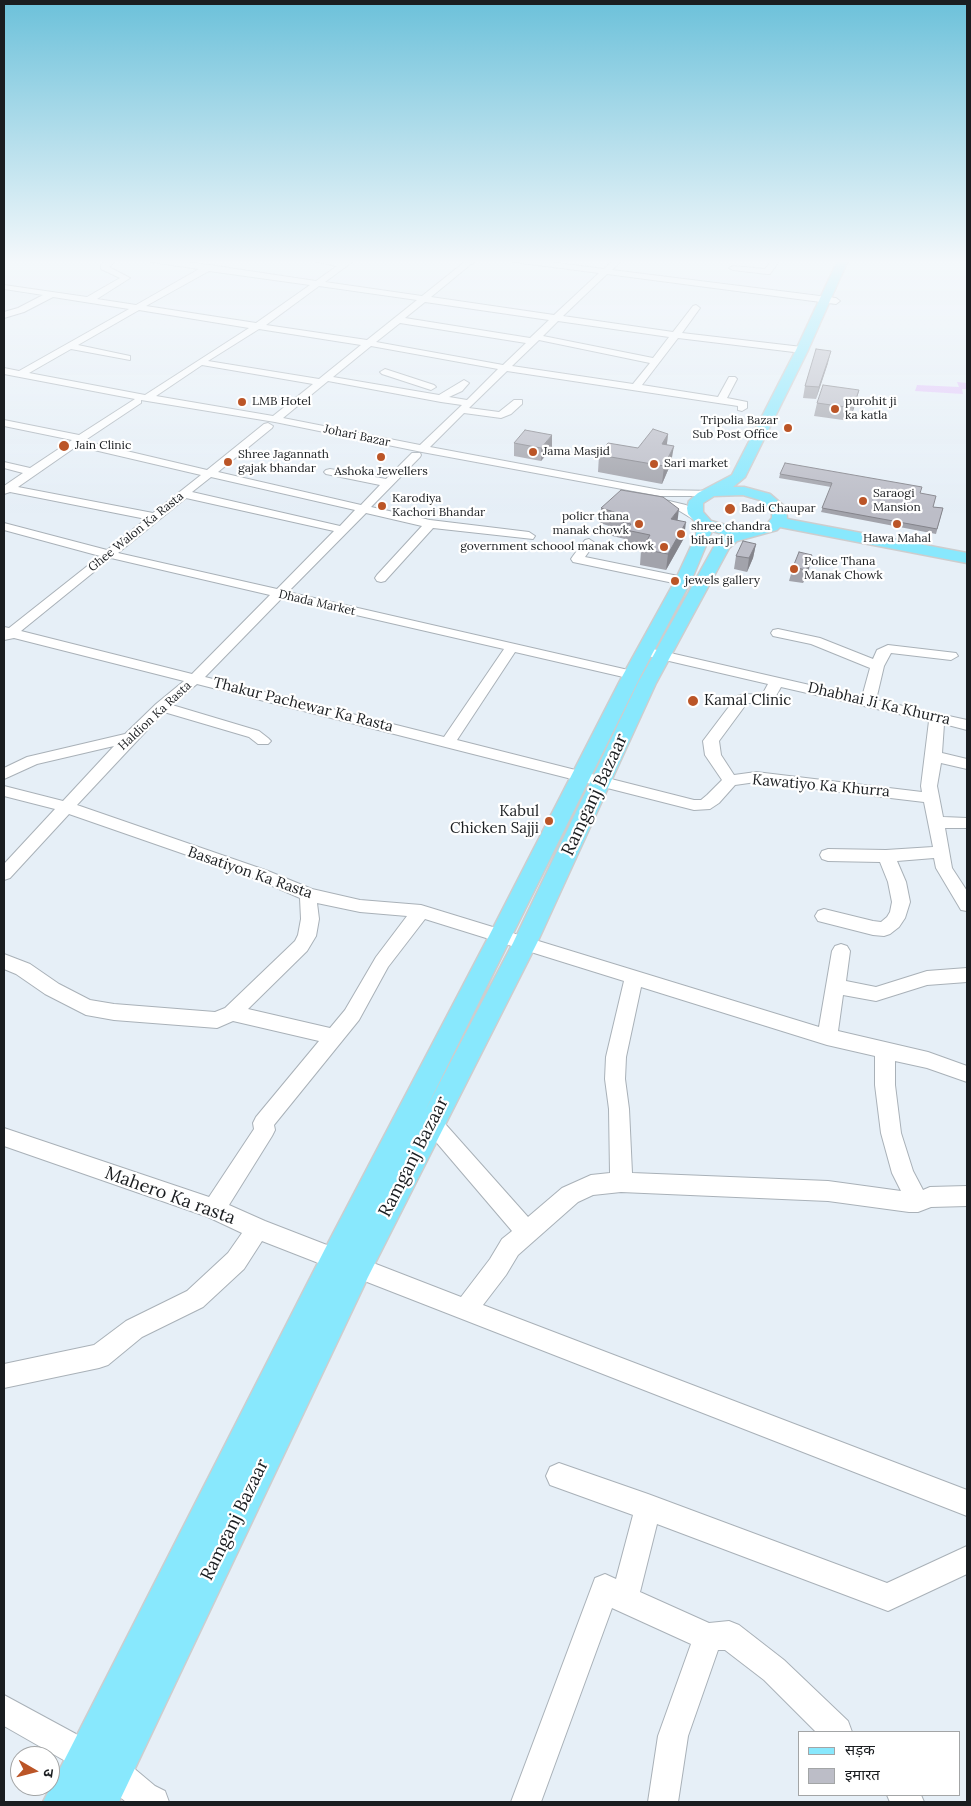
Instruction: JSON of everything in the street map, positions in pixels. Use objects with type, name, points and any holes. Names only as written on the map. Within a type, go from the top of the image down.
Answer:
[{"type":"main road","points":[[776,430],[811,344]]},
{"type":"main road","points":[[712,492],[738,477],[808,351]]},
{"type":"main road","points":[[712,492],[754,487],[779,508],[779,519]]},
{"type":"main road","name":"Ramganj Bazaar","points":[[63,1802],[346,1263],[513,940],[592,779],[647,683],[654,653],[683,581],[703,538],[703,522],[694,508],[696,502],[712,492]]},
{"type":"main road","points":[[779,519],[967,550]]},
{"type":"main road","points":[[779,519],[967,558]]},
{"type":"main road","name":"Ramganj Bazaar","points":[[592,779],[632,675],[654,653],[723,546],[732,538],[772,527],[779,519]]},
{"type":"main road","points":[[703,522],[728,531],[753,532]]},
{"type":"main road","name":"Ramganj Bazaar","points":[[98,1802],[114,1771],[346,1263],[432,1122],[513,940]]},
{"type":"street","points":[[12,377],[72,344]]},
{"type":"street","points":[[6,490],[229,344]]},
{"type":"street","name":"Ghee Walon Ka Rasta","points":[[6,634],[184,494],[364,344]]},
{"type":"street","points":[[379,344],[506,368],[721,400],[743,404],[742,408]]},
{"type":"street","name":"Haldion Ka Rasta","points":[[4,874],[130,738],[161,707],[196,678],[388,483],[529,344]]},
{"type":"street","points":[[563,344],[655,361]]},
{"type":"street","points":[[636,387],[668,344]]},
{"type":"street","points":[[752,344],[808,351]]},
{"type":"street","points":[[69,346],[127,358]]},
{"type":"street","points":[[200,362],[441,399],[489,416],[508,412],[518,402]]},
{"type":"street","name":"Johari Bazar","points":[[4,370],[12,377],[272,422],[657,500],[682,508],[703,522]]},
{"type":"street","points":[[385,372],[423,385],[458,388],[480,393]]},
{"type":"street","points":[[721,400],[732,379]]},
{"type":"street","points":[[441,399],[458,388]]},
{"type":"street","points":[[4,423],[430,524],[528,536]]},
{"type":"street","name":"Johari Bazar","points":[[419,452],[660,493],[712,492]]},
{"type":"street","points":[[4,465],[32,472]]},
{"type":"street","points":[[330,472],[388,483]]},
{"type":"street","points":[[6,490],[155,517]]},
{"type":"street","points":[[184,494],[343,530]]},
{"type":"street","points":[[380,578],[430,524]]},
{"type":"street","name":"Dhada Market","points":[[4,526],[108,554],[632,675]]},
{"type":"street","points":[[590,543],[577,559],[683,581]]},
{"type":"street","name":"Thakur Pachewar Ka Rasta","points":[[6,634],[196,678],[592,779]]},
{"type":"street","points":[[778,634],[815,641],[877,666]]},
{"type":"street","points":[[448,742],[512,647]]},
{"type":"street","points":[[868,702],[877,666],[882,653],[888,649],[951,656]]},
{"type":"street","name":"Dhabhai Ji Ka Khurra","points":[[654,653],[967,725]]},
{"type":"street","points":[[730,781],[713,755],[711,741],[742,699],[770,699],[777,681]]},
{"type":"street","points":[[161,707],[248,732],[263,741]]},
{"type":"street","points":[[937,718],[934,756],[930,774],[935,822],[944,868],[967,905]]},
{"type":"street","points":[[4,774],[32,760],[130,738]]},
{"type":"street","points":[[934,756],[967,764]]},
{"type":"street","name":"Kawatiyo Ka Khurra","points":[[592,779],[694,805],[704,805],[713,799],[730,781],[756,777],[932,798]]},
{"type":"street","name":"Basatiyon Ka Rasta","points":[[4,791],[47,801],[65,809],[262,875],[308,894],[360,906],[421,911],[828,1037],[928,1060],[967,1074]]},
{"type":"street","points":[[935,822],[967,823]]},
{"type":"street","points":[[828,854],[886,856],[942,852]]},
{"type":"street","points":[[824,916],[884,929],[893,922],[899,912],[900,897],[897,882],[886,856]]},
{"type":"street","points":[[4,961],[39,978],[52,989],[72,1001],[99,1010],[217,1020],[232,1013],[301,946],[307,936],[310,919],[308,894]]},
{"type":"street","points":[[214,1209],[264,1130],[263,1123],[352,1015],[382,962],[421,911]]},
{"type":"street","points":[[828,1037],[841,952]]},
{"type":"street","points":[[836,986],[876,994],[927,978],[967,975]]},
{"type":"street","points":[[621,1182],[616,1057],[634,977]]},
{"type":"street","points":[[232,1013],[334,1037]]},
{"type":"street","points":[[885,1050],[885,1086],[891,1133],[902,1173],[918,1202]]},
{"type":"street","points":[[432,1122],[526,1232]]},
{"type":"street","name":"Mahero Ka rasta","points":[[4,1137],[214,1209],[257,1228],[465,1310],[967,1503]]},
{"type":"street","points":[[465,1310],[498,1267],[510,1247],[570,1195],[591,1186],[621,1182],[828,1191],[918,1202],[930,1197],[967,1196]]},
{"type":"street","points":[[4,1376],[99,1356],[134,1329],[195,1299],[236,1261],[257,1228]]},
{"type":"street","points":[[559,1476],[648,1507],[888,1597],[967,1560]]},
{"type":"street","points":[[624,1599],[648,1507]]},
{"type":"street","points":[[526,1802],[605,1588],[624,1599],[708,1637],[729,1635],[774,1670],[836,1731]]},
{"type":"street","points":[[663,1802],[673,1736],[708,1637]]},
{"type":"street","points":[[4,1710],[114,1771],[144,1797],[154,1802]]},
{"type":"shaded area","points":[[957,382],[967,383],[967,389],[962,389],[963,394],[915,391],[917,385],[959,387]]},
{"type":"building","points":[[816,349],[831,351],[819,387],[805,386]]},
{"type":"building","points":[[823,385],[859,390],[853,408],[817,403]]},
{"type":"building","points":[[653,429],[668,434],[662,444],[674,446],[664,466],[599,455],[608,443],[638,448]]},
{"type":"building","points":[[525,430],[552,435],[541,448],[514,443]]},
{"type":"building","name":"Saraogi Mansion","points":[[785,463],[922,487],[920,493],[936,496],[933,507],[943,508],[937,529],[822,508],[832,483],[780,474]]},
{"type":"building","points":[[621,490],[663,497],[679,509],[671,519],[686,522],[668,554],[642,549],[650,535],[626,530],[631,524],[609,519],[614,512],[601,508]]},
{"type":"building","points":[[743,541],[756,544],[749,558],[736,556]]},
{"type":"building","points":[[799,552],[812,555],[806,570],[793,567]]},
{"type":"place","name":"LMB Hotel","points":[[242,402]]},
{"type":"place","name":"purohit ji ka katla","points":[[835,409]]},
{"type":"place","name":"Tripolia Bazar Sub Post Office","points":[[788,428]]},
{"type":"place","name":"Jain Clinic","points":[[64,446]]},
{"type":"place","name":"Jama Masjid","points":[[533,452]]},
{"type":"place","name":"Ashoka Jewellers","points":[[381,457]]},
{"type":"place","name":"Shree Jagannath gajak bhandar","points":[[228,462]]},
{"type":"place","name":"Sari market","points":[[654,464]]},
{"type":"place","name":"Saraogi Mansion","points":[[863,501]]},
{"type":"place","name":"Karodiya Kachori Bhandar","points":[[382,506]]},
{"type":"place","name":"Badi Chaupar","points":[[730,509]]},
{"type":"place","name":"policr thana manak chowk","points":[[639,524]]},
{"type":"place","name":"Hawa Mahal","points":[[897,524]]},
{"type":"place","name":"shree chandra bihari ji","points":[[681,534]]},
{"type":"place","name":"government schoool manak chowk","points":[[664,547]]},
{"type":"place","name":"Police Thana Manak Chowk","points":[[794,569]]},
{"type":"place","name":"jewels gallery","points":[[675,581]]},
{"type":"place","name":"Kamal Clinic","points":[[693,701]]},
{"type":"place","name":"Kabul Chicken Sajji","points":[[549,821]]}]
